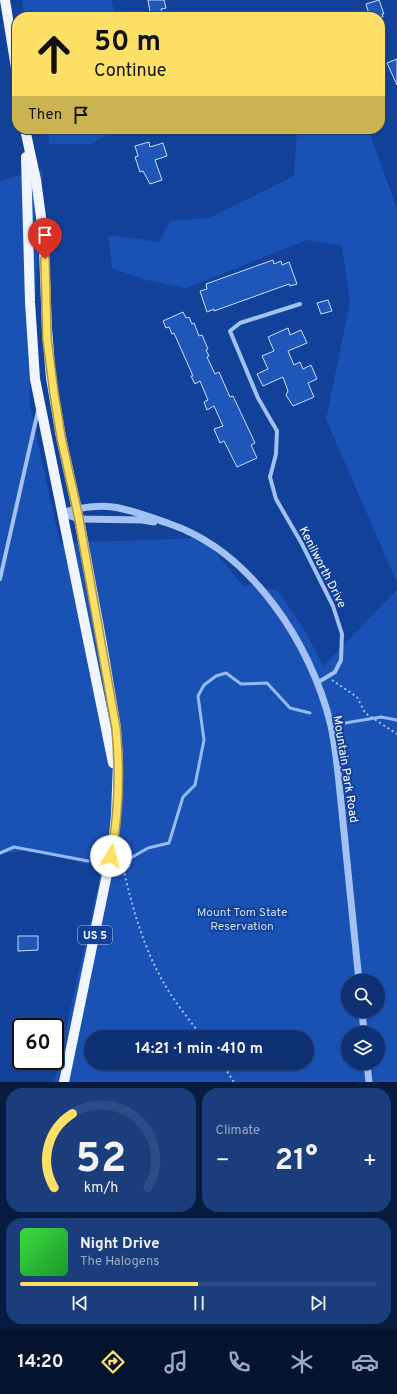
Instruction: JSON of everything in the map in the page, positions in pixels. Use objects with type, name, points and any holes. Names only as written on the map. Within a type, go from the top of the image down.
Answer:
[{"type":"main road","points":[[5,0],[12,43]]},
{"type":"main road","name":"US 5","points":[[25,134],[32,343],[35,379],[118,788]]},
{"type":"main road","name":"US 5","points":[[26,134],[36,180],[41,217],[44,250],[47,336],[51,378],[61,437],[79,519],[116,728],[118,762],[118,788],[113,845],[64,1082]]},
{"type":"street","name":"Kenilworth Drive","points":[[300,304],[240,323],[230,331],[258,398],[277,431],[276,454],[270,477],[276,499],[302,544],[333,606],[342,634],[341,660],[335,672],[328,678],[317,683]]},
{"type":"street","points":[[0,579],[40,405]]},
{"type":"street","name":"Mountain Park Road","points":[[62,513],[94,506],[123,508],[186,530],[220,550],[250,575],[273,604],[302,649],[317,683],[331,727],[337,768],[358,974]]},
{"type":"street","name":"Mountain Park Road","points":[[62,513],[79,519],[142,520],[174,525]]},
{"type":"street","points":[[368,1070],[369,1082]]},
{"type":"path","points":[[328,678],[357,697],[365,713],[397,734]]},
{"type":"path","points":[[120,857],[141,934],[156,970],[166,987],[197,1030]]},
{"type":"path","points":[[226,1070],[234,1082]]},
{"type":"green space","points":[[22,0],[111,0],[115,12],[24,12]]},
{"type":"green space","points":[[48,134],[109,134],[90,144],[49,144]]},
{"type":"green space","points":[[297,134],[370,134],[397,208],[397,583],[326,419],[350,302],[342,246],[307,240],[186,288],[146,280],[112,268],[108,235],[159,242],[170,221],[209,218],[294,176]]},
{"type":"green space","name":"Mount Tom State Reservation","points":[[43,169],[29,402],[60,543],[204,538],[243,586],[250,585],[278,591],[304,629],[323,666],[397,590],[397,1082],[54,1082],[57,1070],[64,1070],[64,1037],[102,868],[30,850],[0,854],[0,181]]},
{"type":"building","points":[[148,0],[164,0],[166,8],[161,9],[162,12],[150,12]]},
{"type":"building","points":[[379,0],[383,12],[368,12],[366,4]]},
{"type":"building","points":[[397,59],[397,85],[387,63]]},
{"type":"building","points":[[149,142],[150,147],[163,143],[167,156],[155,160],[162,180],[150,184],[143,171],[140,172],[135,157],[138,156],[135,146]]},
{"type":"building","points":[[273,260],[274,264],[281,261],[282,265],[289,262],[297,284],[290,286],[289,284],[214,311],[214,309],[207,312],[200,291],[207,289],[206,284]]},
{"type":"building","points":[[328,300],[332,311],[321,314],[317,303]]},
{"type":"building","points":[[183,312],[186,318],[189,317],[192,324],[194,323],[199,336],[202,335],[208,349],[206,350],[209,356],[207,357],[215,374],[219,372],[230,397],[233,396],[255,443],[251,445],[257,458],[237,467],[224,441],[220,443],[214,429],[223,426],[214,406],[207,410],[204,402],[208,400],[200,381],[195,384],[174,333],[172,334],[169,327],[166,328],[163,321]]},
{"type":"building","points":[[288,328],[290,335],[301,330],[307,343],[288,351],[294,365],[300,362],[303,369],[311,365],[317,379],[308,383],[314,397],[293,406],[286,395],[288,391],[283,377],[263,386],[257,374],[268,369],[262,356],[274,351],[268,337]]},
{"type":"building","points":[[18,936],[38,936],[38,950],[18,951]]},
{"type":"waterway","points":[[129,859],[148,848],[169,843],[183,797],[195,785],[204,740],[198,696],[204,685],[216,676],[226,673],[241,684],[267,683],[290,708],[310,713]]},
{"type":"waterway","points":[[345,723],[381,717],[397,720]]},
{"type":"waterway","points":[[0,853],[14,847],[88,861]]},
{"type":"route","points":[[45,259],[47,339],[54,393],[61,437],[79,519],[102,644],[118,745],[118,788],[115,834],[111,856]]}]
